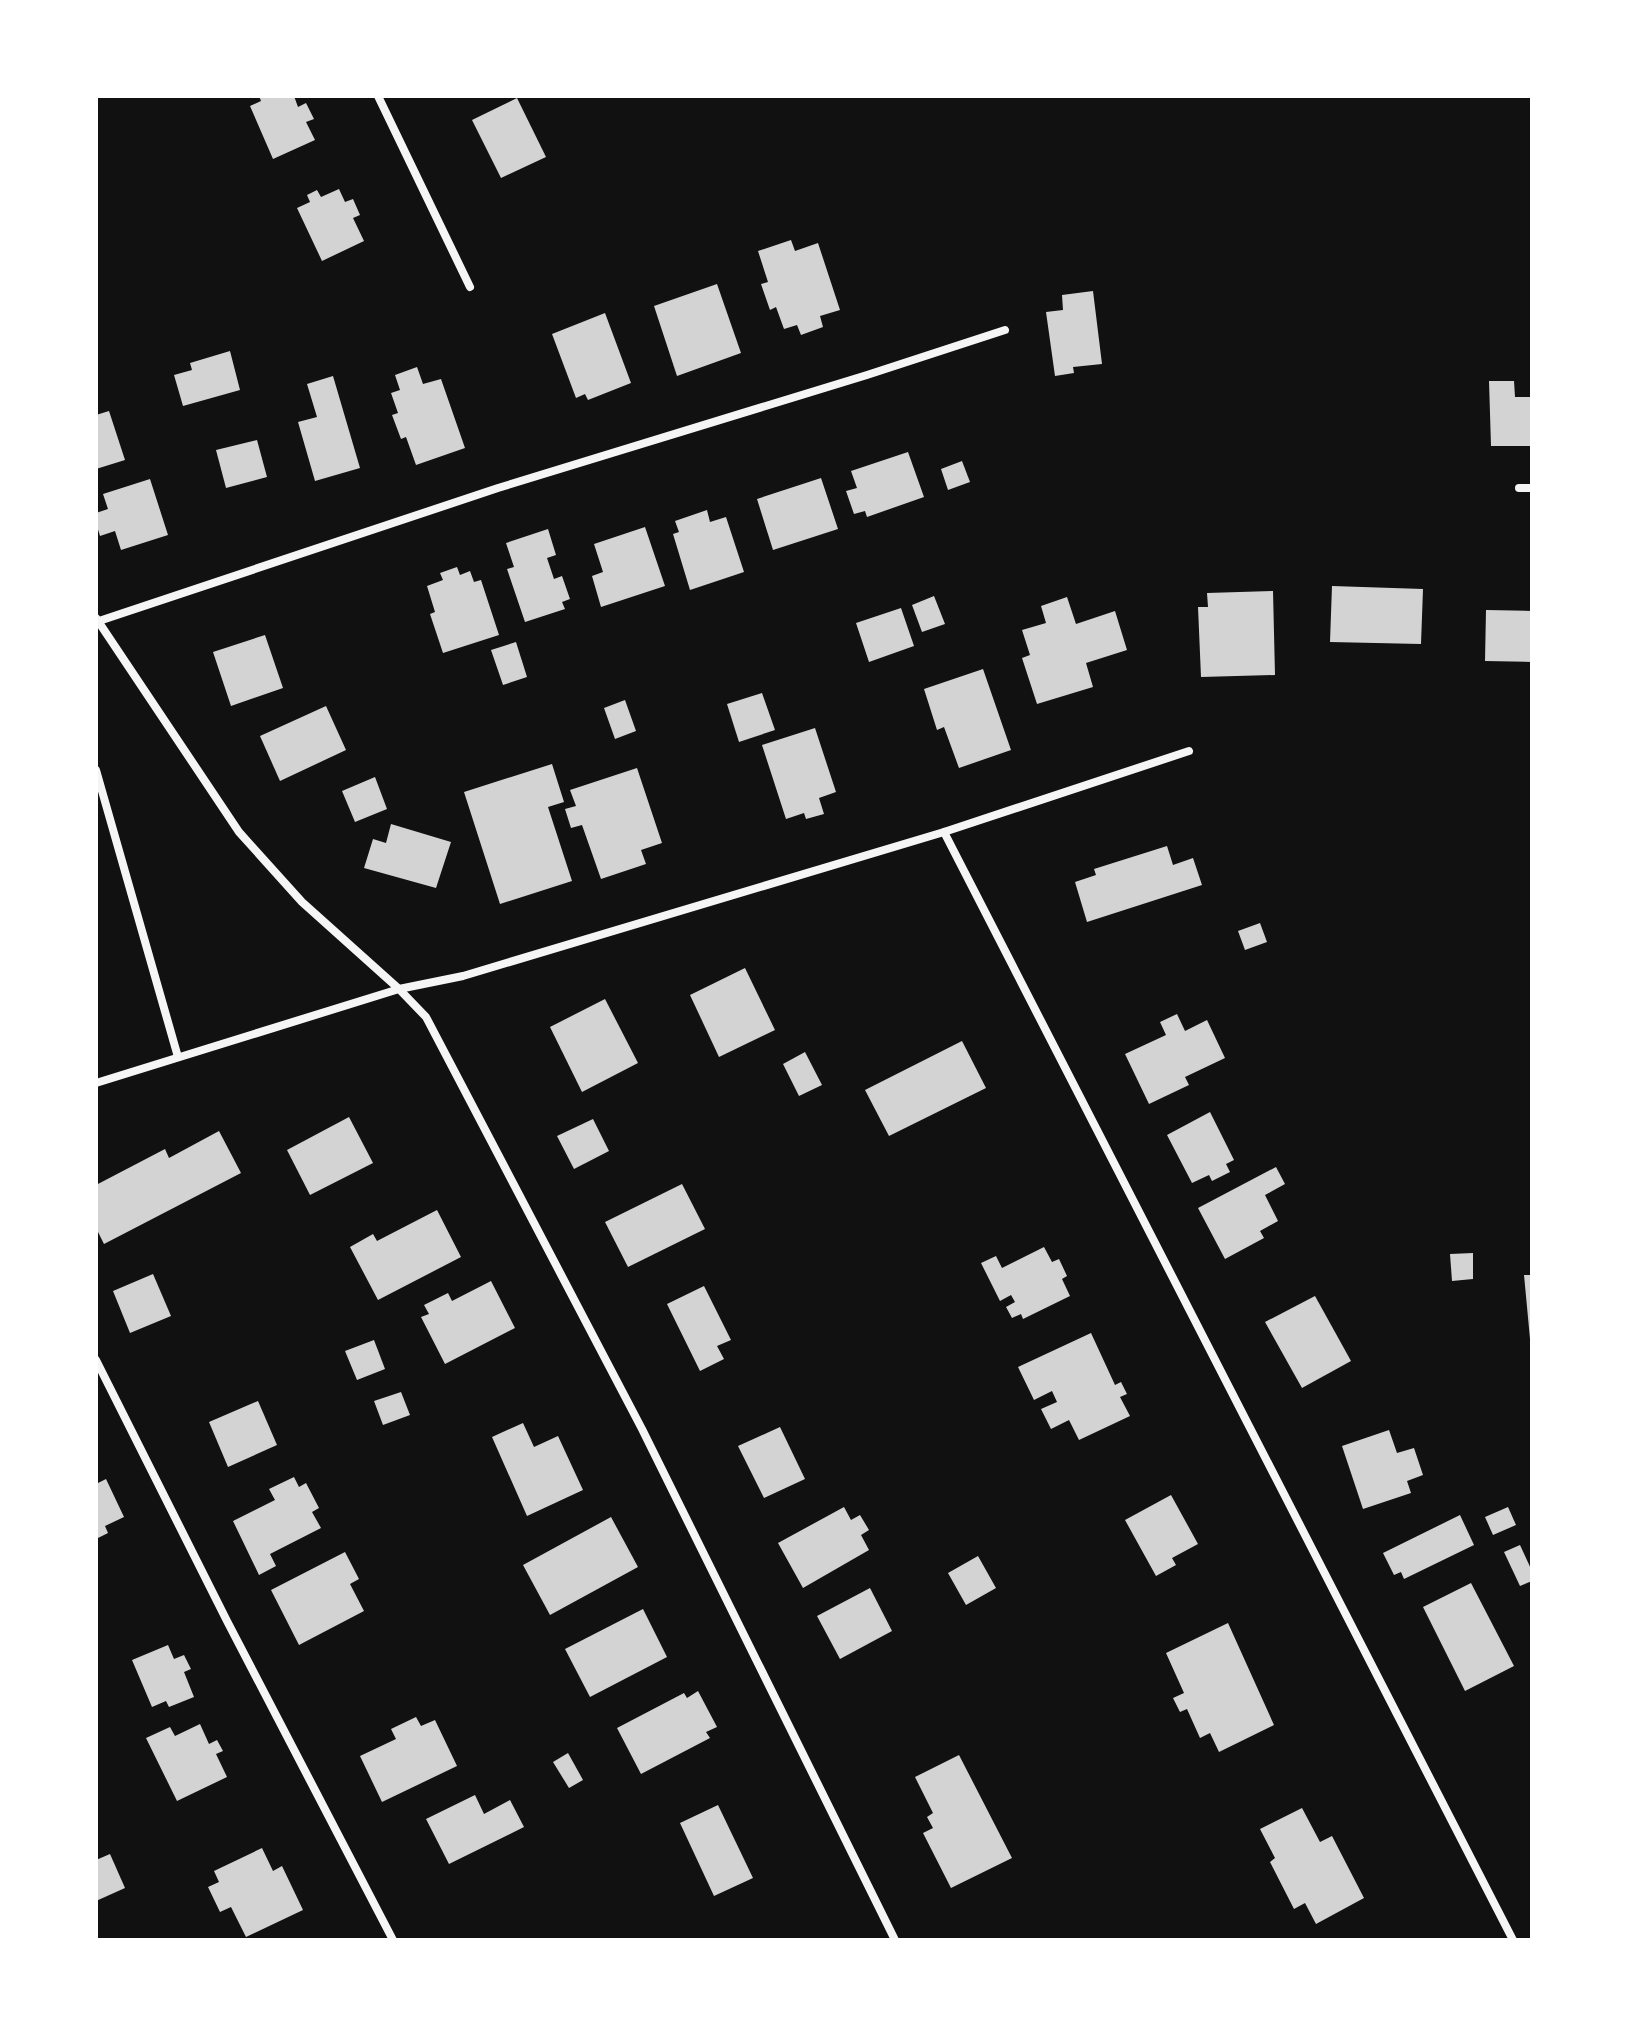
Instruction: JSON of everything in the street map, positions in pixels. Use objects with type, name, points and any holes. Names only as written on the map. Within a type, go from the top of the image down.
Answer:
[{"type":"street","points":[[378,96],[470,287]]},
{"type":"street","points":[[895,1940],[642,1429],[426,1017],[302,902],[239,832],[97,621],[498,488],[1005,330]]},
{"type":"street","points":[[1519,488],[1532,488]]},
{"type":"street","points":[[96,1083],[399,989],[463,976],[944,832],[1189,751]]},
{"type":"street","points":[[96,770],[178,1057]]},
{"type":"street","points":[[944,832],[1513,1940]]},
{"type":"street","points":[[96,1360],[393,1940]]},
{"type":"building","points":[[259,96],[294,96],[298,107],[306,103],[314,119],[306,122],[315,140],[273,159],[250,106],[261,101]]},
{"type":"building","points":[[517,98],[546,157],[501,178],[472,120]]},
{"type":"building","points":[[339,189],[345,202],[353,199],[360,215],[353,218],[364,241],[322,261],[297,208],[310,202],[307,195],[317,190],[321,197]]},
{"type":"building","points":[[791,240],[795,251],[818,243],[840,310],[820,316],[823,327],[801,335],[797,325],[784,329],[776,307],[770,310],[761,284],[768,282],[758,251]]},
{"type":"building","points":[[717,284],[741,353],[677,376],[654,306]]},
{"type":"building","points":[[1093,291],[1102,364],[1073,367],[1074,373],[1055,376],[1046,312],[1063,310],[1062,295]]},
{"type":"building","points":[[605,313],[631,383],[588,400],[585,394],[576,398],[552,334]]},
{"type":"building","points":[[230,351],[240,390],[183,406],[174,375],[192,370],[190,363]]},
{"type":"building","points":[[417,367],[423,384],[441,379],[465,448],[416,465],[406,437],[401,439],[392,415],[398,413],[391,393],[400,390],[395,375]]},
{"type":"building","points":[[333,376],[360,468],[315,481],[298,422],[317,417],[307,384]]},
{"type":"building","points":[[1489,381],[1514,381],[1515,397],[1532,397],[1532,446],[1491,446]]},
{"type":"building","points":[[109,411],[125,460],[96,469],[96,415]]},
{"type":"building","points":[[257,440],[267,477],[226,488],[216,450]]},
{"type":"building","points":[[908,452],[924,497],[867,517],[865,511],[854,514],[846,491],[857,488],[851,471]]},
{"type":"building","points":[[962,461],[970,482],[948,490],[941,469]]},
{"type":"building","points":[[821,478],[838,529],[773,550],[757,499]]},
{"type":"building","points":[[150,479],[168,535],[121,550],[115,531],[100,536],[96,513],[108,509],[103,494]]},
{"type":"building","points":[[707,510],[710,522],[726,517],[744,572],[690,590],[673,534],[679,532],[675,521]]},
{"type":"building","points":[[645,527],[665,586],[601,607],[592,576],[603,572],[594,544]]},
{"type":"building","points":[[548,529],[556,555],[547,558],[554,579],[562,576],[570,599],[562,602],[565,609],[525,622],[507,569],[514,567],[506,543]]},
{"type":"building","points":[[457,567],[460,575],[470,571],[474,582],[481,580],[499,635],[443,653],[430,614],[435,612],[427,586],[443,580],[440,573]]},
{"type":"building","points":[[1332,586],[1423,589],[1421,644],[1330,642]]},
{"type":"building","points":[[1273,591],[1275,675],[1201,677],[1198,607],[1208,607],[1207,593]]},
{"type":"building","points":[[934,596],[945,624],[922,632],[912,605]]},
{"type":"building","points":[[1067,597],[1076,624],[1115,611],[1127,650],[1086,663],[1093,687],[1037,704],[1022,658],[1030,655],[1022,630],[1046,623],[1041,606]]},
{"type":"building","points":[[901,608],[914,646],[869,662],[856,623]]},
{"type":"building","points":[[1486,610],[1532,611],[1532,662],[1485,661]]},
{"type":"building","points":[[265,635],[283,688],[231,706],[213,652]]},
{"type":"building","points":[[516,642],[527,677],[503,685],[491,650]]},
{"type":"building","points":[[983,669],[1011,750],[959,768],[944,727],[937,730],[924,689]]},
{"type":"building","points":[[762,693],[775,730],[739,742],[727,704]]},
{"type":"building","points":[[625,700],[636,731],[615,739],[604,708]]},
{"type":"building","points":[[326,706],[346,750],[280,781],[260,736]]},
{"type":"building","points":[[815,728],[836,792],[819,798],[824,814],[806,819],[804,813],[786,819],[762,745]]},
{"type":"building","points":[[552,764],[564,802],[548,807],[572,881],[500,904],[464,792]]},
{"type":"building","points":[[637,768],[662,843],[641,850],[646,864],[601,879],[582,825],[571,828],[565,809],[576,806],[570,790]]},
{"type":"building","points":[[375,777],[387,809],[355,822],[342,791]]},
{"type":"building","points":[[391,824],[451,842],[436,888],[364,868],[373,839],[386,843]]},
{"type":"building","points":[[1167,846],[1173,865],[1193,858],[1202,885],[1087,922],[1075,882],[1096,875],[1094,869]]},
{"type":"building","points":[[1260,923],[1267,942],[1245,950],[1238,931]]},
{"type":"building","points":[[745,968],[775,1030],[719,1057],[690,995]]},
{"type":"building","points":[[605,999],[638,1063],[582,1092],[550,1027]]},
{"type":"building","points":[[1177,1014],[1185,1031],[1207,1020],[1225,1058],[1185,1077],[1189,1085],[1149,1104],[1125,1054],[1166,1035],[1160,1022]]},
{"type":"building","points":[[962,1041],[986,1088],[889,1136],[865,1090]]},
{"type":"building","points":[[805,1052],[822,1085],[799,1096],[783,1064]]},
{"type":"building","points":[[1210,1112],[1234,1160],[1226,1164],[1230,1172],[1212,1181],[1209,1175],[1192,1183],[1167,1135]]},
{"type":"building","points":[[349,1117],[373,1163],[310,1195],[287,1150]]},
{"type":"building","points":[[593,1119],[609,1151],[574,1169],[557,1136]]},
{"type":"building","points":[[219,1131],[241,1173],[104,1244],[96,1228],[96,1185],[165,1149],[169,1158]]},
{"type":"building","points":[[1276,1167],[1285,1184],[1265,1195],[1278,1221],[1260,1231],[1264,1238],[1225,1259],[1198,1208]]},
{"type":"building","points":[[682,1184],[705,1229],[628,1267],[605,1222]]},
{"type":"building","points":[[437,1210],[461,1257],[378,1300],[350,1247],[373,1234],[377,1241]]},
{"type":"building","points":[[1044,1247],[1052,1262],[1059,1259],[1067,1276],[1062,1279],[1070,1296],[1023,1319],[1021,1314],[1012,1318],[1006,1307],[1015,1302],[1011,1295],[1000,1301],[981,1263],[996,1256],[1002,1268]]},
{"type":"building","points":[[1473,1253],[1473,1279],[1452,1281],[1450,1254]]},
{"type":"building","points":[[153,1274],[171,1316],[130,1333],[113,1291]]},
{"type":"building","points":[[1524,1275],[1532,1275],[1532,1339],[1530,1339]]},
{"type":"building","points":[[491,1281],[515,1328],[445,1364],[421,1317],[429,1314],[424,1305],[448,1293],[452,1301]]},
{"type":"building","points":[[704,1286],[731,1340],[717,1346],[724,1359],[700,1371],[667,1304]]},
{"type":"building","points":[[1315,1296],[1351,1361],[1302,1388],[1265,1322]]},
{"type":"building","points":[[1091,1333],[1115,1385],[1121,1382],[1127,1394],[1120,1397],[1130,1416],[1079,1440],[1069,1420],[1051,1429],[1041,1409],[1057,1402],[1052,1391],[1034,1400],[1018,1367]]},
{"type":"building","points":[[374,1340],[385,1369],[357,1380],[345,1351]]},
{"type":"building","points":[[401,1392],[410,1415],[383,1425],[374,1401]]},
{"type":"building","points":[[258,1401],[277,1445],[228,1467],[209,1422]]},
{"type":"building","points":[[523,1423],[534,1447],[558,1436],[583,1490],[527,1516],[492,1437]]},
{"type":"building","points":[[780,1427],[805,1479],[764,1498],[738,1446]]},
{"type":"building","points":[[1389,1430],[1397,1453],[1414,1448],[1423,1475],[1407,1481],[1411,1493],[1363,1509],[1342,1446]]},
{"type":"building","points":[[294,1477],[299,1487],[306,1483],[319,1508],[312,1512],[321,1528],[270,1554],[276,1566],[259,1575],[233,1521],[275,1500],[269,1489]]},
{"type":"building","points":[[106,1479],[124,1517],[105,1526],[108,1533],[96,1539],[96,1484]]},
{"type":"building","points":[[1171,1495],[1198,1544],[1172,1558],[1176,1565],[1156,1576],[1125,1520]]},
{"type":"building","points":[[844,1507],[851,1520],[860,1515],[869,1530],[861,1535],[869,1550],[803,1588],[778,1543]]},
{"type":"building","points":[[1508,1507],[1516,1525],[1493,1535],[1485,1517]]},
{"type":"building","points":[[1460,1515],[1474,1545],[1404,1579],[1401,1572],[1394,1575],[1383,1553]]},
{"type":"building","points":[[611,1517],[638,1567],[550,1615],[523,1565]]},
{"type":"building","points":[[1520,1545],[1532,1571],[1532,1581],[1520,1586],[1504,1552]]},
{"type":"building","points":[[345,1552],[359,1579],[350,1584],[364,1611],[299,1645],[271,1590]]},
{"type":"building","points":[[978,1556],[996,1588],[966,1605],[948,1573]]},
{"type":"building","points":[[1471,1583],[1514,1666],[1465,1691],[1423,1607]]},
{"type":"building","points":[[870,1588],[892,1631],[840,1659],[817,1616]]},
{"type":"building","points":[[643,1609],[667,1657],[590,1697],[565,1649]]},
{"type":"building","points":[[1228,1623],[1274,1725],[1219,1752],[1210,1733],[1200,1738],[1187,1709],[1180,1712],[1173,1698],[1184,1693],[1166,1653]]},
{"type":"building","points":[[168,1645],[174,1659],[184,1655],[191,1669],[184,1672],[194,1697],[169,1707],[166,1701],[152,1707],[132,1660]]},
{"type":"building","points":[[698,1691],[717,1727],[706,1732],[710,1738],[641,1774],[617,1728],[684,1693],[687,1698]]},
{"type":"building","points":[[416,1717],[421,1726],[435,1720],[457,1766],[382,1802],[360,1756],[396,1739],[391,1729]]},
{"type":"building","points":[[200,1724],[209,1744],[217,1740],[223,1751],[216,1754],[227,1777],[177,1801],[146,1738],[170,1727],[175,1736]]},
{"type":"building","points":[[568,1753],[583,1780],[569,1788],[553,1762]]},
{"type":"building","points":[[959,1755],[1012,1858],[951,1888],[923,1833],[933,1828],[927,1817],[933,1813],[915,1777]]},
{"type":"building","points":[[475,1795],[484,1814],[510,1800],[524,1827],[449,1864],[426,1819]]},
{"type":"building","points":[[718,1805],[753,1878],[714,1896],[680,1823]]},
{"type":"building","points":[[1302,1808],[1320,1842],[1332,1836],[1364,1898],[1316,1924],[1305,1903],[1294,1909],[1270,1862],[1275,1858],[1260,1829]]},
{"type":"building","points":[[262,1848],[273,1871],[282,1866],[303,1910],[246,1937],[231,1907],[220,1912],[208,1887],[219,1882],[214,1871]]},
{"type":"building","points":[[110,1854],[125,1888],[96,1901],[96,1860]]}]
